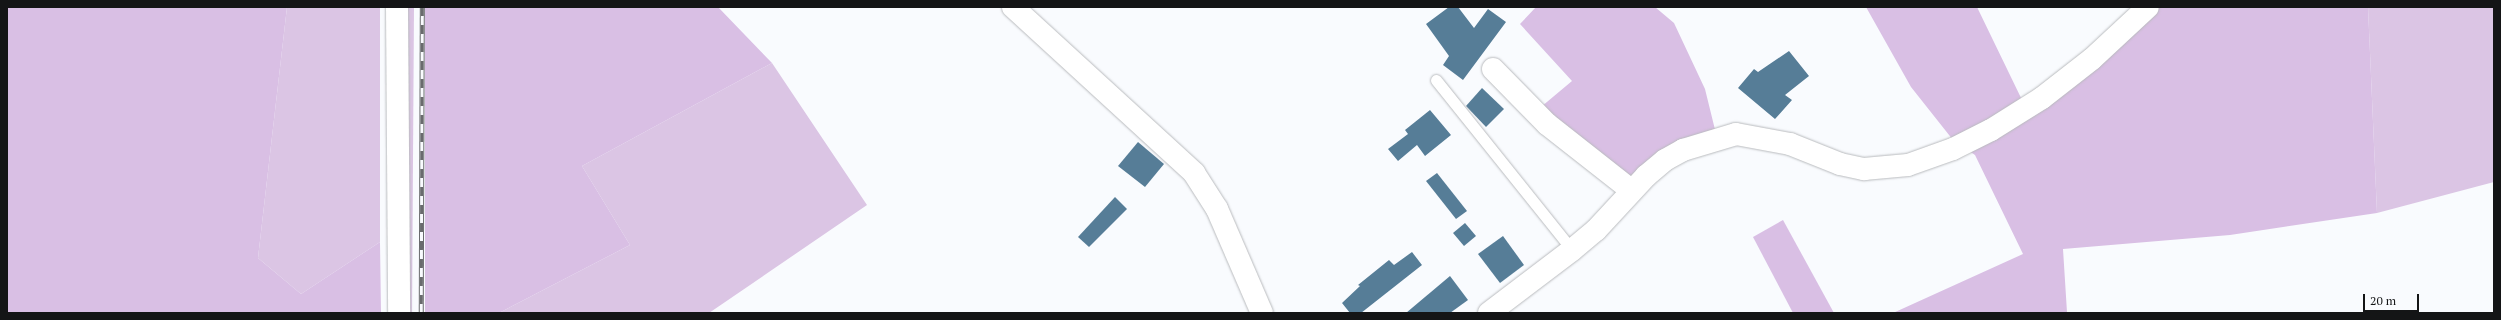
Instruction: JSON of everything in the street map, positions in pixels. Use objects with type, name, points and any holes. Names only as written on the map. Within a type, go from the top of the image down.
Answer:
[{"type":"street","points":[[396,7],[399,313]]},
{"type":"street","points":[[1013,7],[1194,172],[1217,209],[1262,313]]},
{"type":"street","points":[[1489,313],[1596,230],[1631,190],[1665,160],[1683,150],[1736,134],[1790,144],[1840,164],[1864,169],[1908,165],[1953,149],[1991,130],[2042,98],[2092,59],[2148,7]]},
{"type":"street","points":[[1493,69],[1547,124],[1631,190]]},
{"type":"lane","points":[[1436,80],[1572,250]]},
{"type":"shaded area","points":[[7,7],[287,7],[258,258],[301,294],[380,242],[381,313],[7,313]]},
{"type":"shaded area","points":[[287,7],[380,7],[380,242],[301,294],[258,258]]},
{"type":"shaded area","points":[[396,7],[414,7],[412,313],[397,313]]},
{"type":"shaded area","points":[[425,7],[718,7],[772,63],[582,166],[630,245],[499,313],[425,313]]},
{"type":"shaded area","points":[[1536,7],[1655,7],[1674,23],[1705,89],[1720,150],[1675,161],[1632,194],[1529,117],[1572,81],[1520,24]]},
{"type":"shaded area","points":[[1866,7],[1977,7],[2023,102],[2050,83],[2134,7],[2368,7],[2377,213],[2230,235],[2063,249],[2067,312],[1893,313],[2023,254],[1975,155],[1953,140],[1911,87]]},
{"type":"shaded area","points":[[2368,7],[2494,7],[2494,182],[2377,213]]},
{"type":"shaded area","points":[[772,63],[867,205],[709,313],[499,313],[630,245],[582,166]]},
{"type":"shaded area","points":[[1783,220],[1834,313],[1793,313],[1753,237]]},
{"type":"building","points":[[1449,7],[1458,7],[1474,28],[1488,9],[1506,22],[1463,80],[1443,65],[1449,56],[1426,24]]},
{"type":"building","points":[[1789,51],[1809,76],[1785,95],[1792,100],[1775,119],[1738,88],[1754,69],[1758,72]]},
{"type":"building","points":[[1482,88],[1504,109],[1486,127],[1466,106]]},
{"type":"building","points":[[1430,110],[1451,135],[1425,156],[1417,145],[1398,161],[1388,149],[1408,134],[1405,130]]},
{"type":"building","points":[[1138,142],[1164,164],[1145,187],[1118,166]]},
{"type":"building","points":[[1437,173],[1467,211],[1456,219],[1426,181]]},
{"type":"building","points":[[1115,197],[1127,209],[1089,247],[1078,237]]},
{"type":"building","points":[[1465,223],[1476,236],[1464,246],[1453,233]]},
{"type":"building","points":[[1503,236],[1524,265],[1500,283],[1478,254]]},
{"type":"building","points":[[1412,252],[1422,265],[1361,313],[1350,313],[1342,303],[1360,286],[1358,285],[1389,260],[1394,265]]},
{"type":"building","points":[[1450,276],[1468,300],[1450,313],[1406,313]]},
{"type":"railway","points":[[421,313],[422,7]]}]
